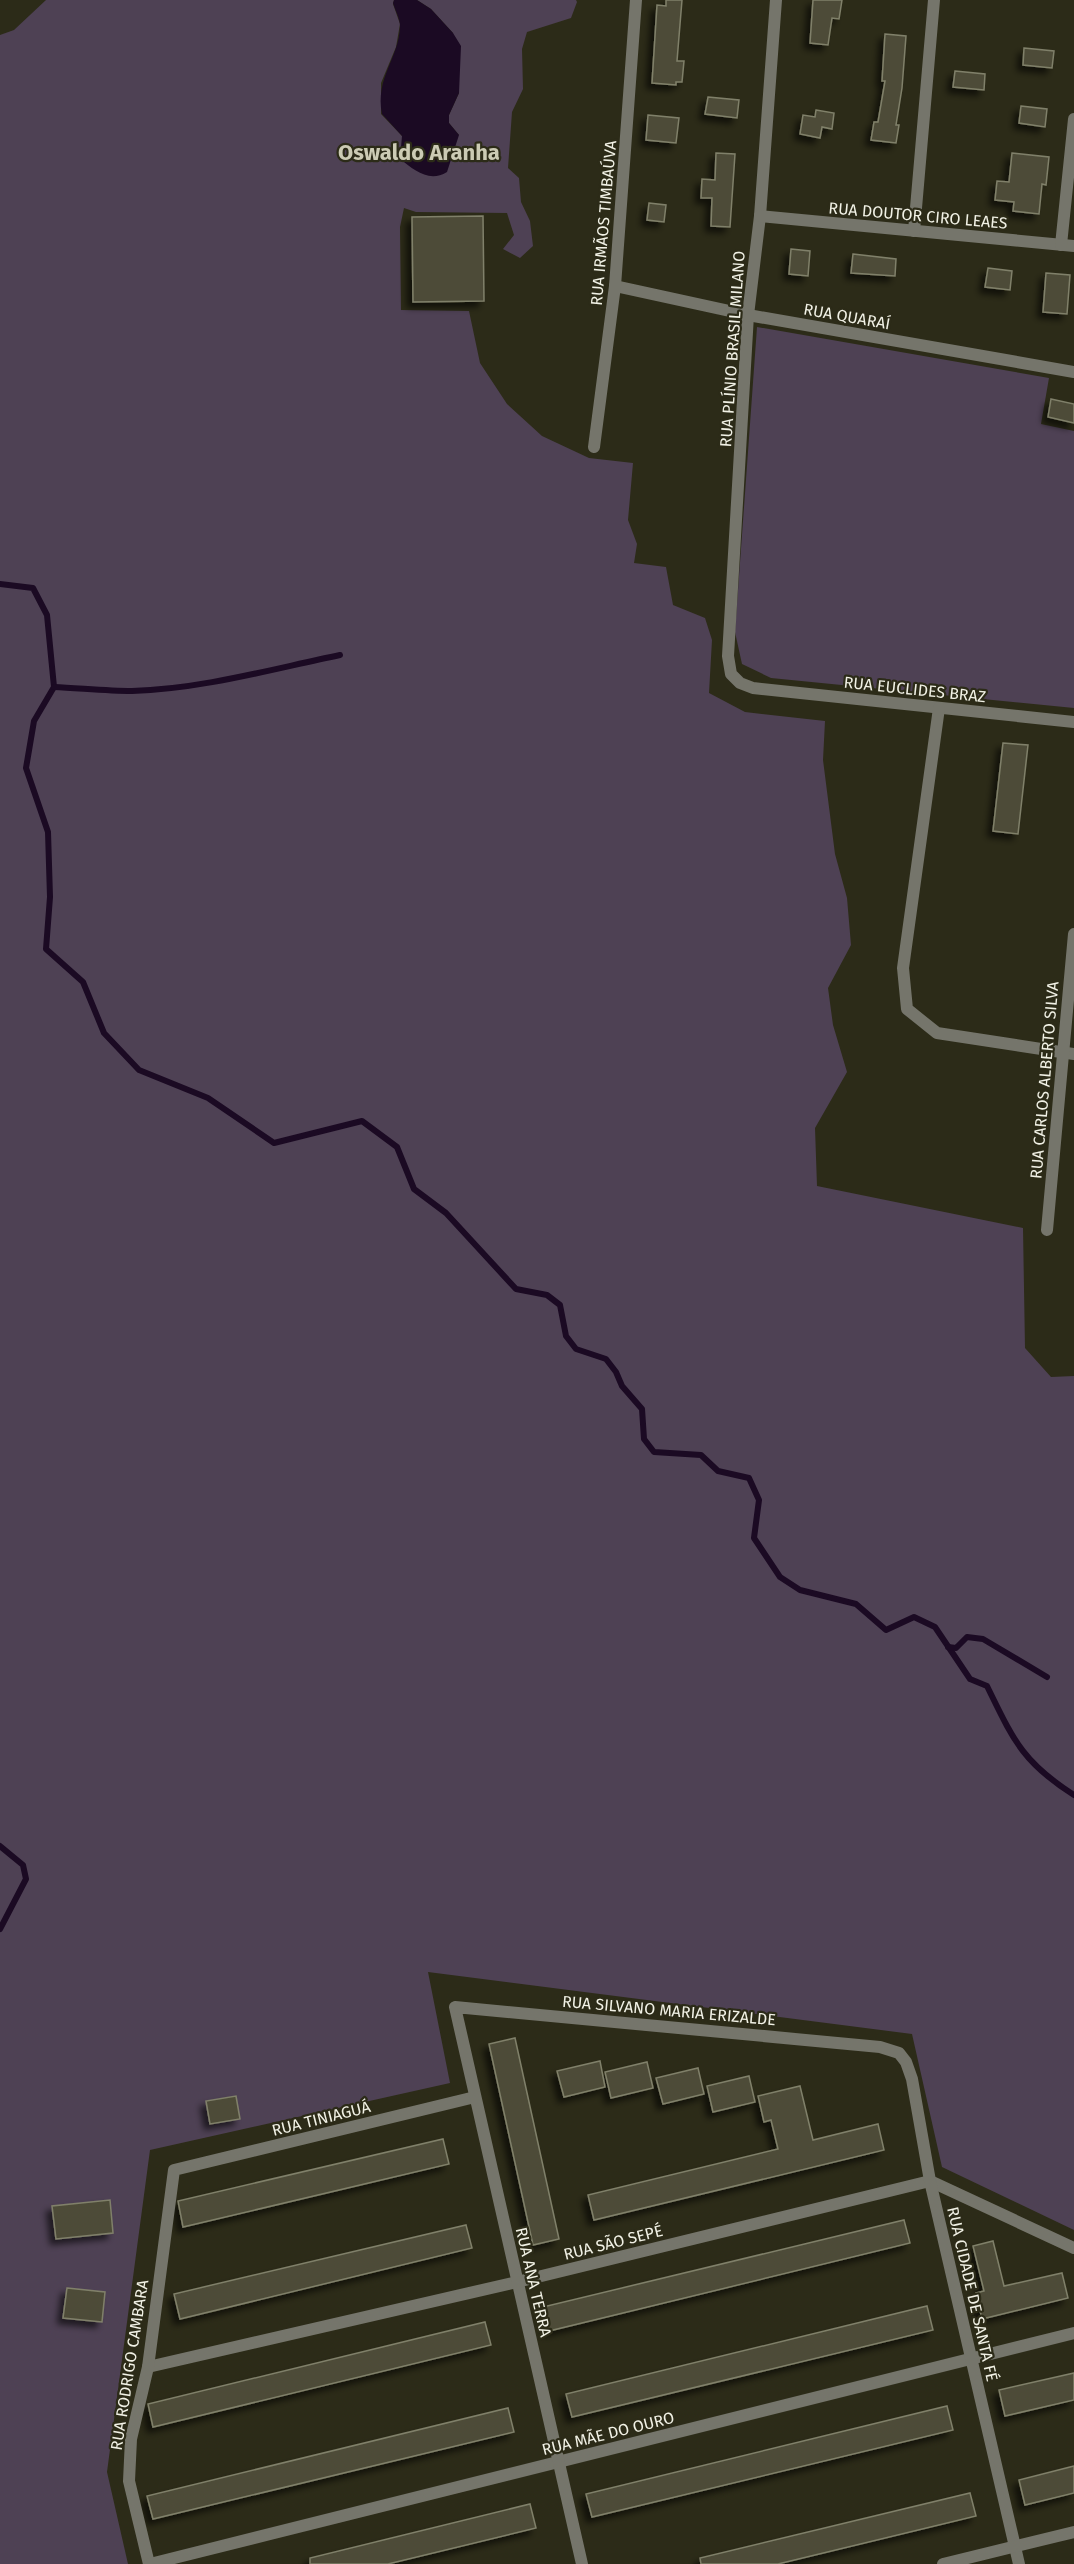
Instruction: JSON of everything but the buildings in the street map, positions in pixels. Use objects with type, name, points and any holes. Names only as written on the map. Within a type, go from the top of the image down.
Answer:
[{"type":"street","name":"RUA IRMÃOS TIMBAÚVA","points":[[594,447],[615,286],[636,0]]},
{"type":"street","name":"RUA PLÍNIO BRASIL MILANO","points":[[753,688],[740,683],[731,674],[728,656],[748,315],[760,216],[776,0]]},
{"type":"street","points":[[914,231],[934,0]]},
{"type":"street","points":[[1068,245],[1074,119]]},
{"type":"street","name":"RUA DOUTOR CIRO LEAES","points":[[760,216],[1068,245]]},
{"type":"street","name":"RUA QUARAÍ","points":[[615,286],[748,315],[1074,372]]},
{"type":"street","name":"RUA EUCLIDES BRAZ","points":[[753,688],[1074,722]]},
{"type":"street","points":[[939,708],[903,968],[907,1009],[937,1033],[1068,1053]]},
{"type":"street","name":"RUA CARLOS ALBERTO SILVA","points":[[1047,1230],[1068,1053],[1074,934]]},
{"type":"street","name":"RUA SILVANO MARIA ERIZALDE","points":[[455,2007],[880,2047]]},
{"type":"street","name":"RUA ANA TERRA","points":[[455,2007],[582,2564]]},
{"type":"street","name":"RUA CIDADE DE SANTA FÉ","points":[[880,2047],[900,2053],[912,2079],[930,2181],[1019,2564]]},
{"type":"street","name":"RUA TINIAGUÁ","points":[[174,2170],[475,2097]]},
{"type":"street","name":"RUA RODRIGO CAMBARA","points":[[149,2564],[129,2481],[131,2439],[148,2367],[174,2170]]},
{"type":"street","points":[[930,2181],[1074,2248]]},
{"type":"street","name":"RUA SÃO SEPÉ","points":[[148,2367],[517,2282],[930,2181]]},
{"type":"street","name":"RUA MÃE DO OURO","points":[[149,2564],[1074,2333]]},
{"type":"street","points":[[943,2564],[1074,2532]]},
{"type":"shaded area","points":[[46,0],[394,0],[393,4],[400,24],[396,47],[381,83],[381,114],[402,136],[459,135],[449,123],[449,115],[459,93],[453,33],[431,9],[417,0],[576,0],[571,18],[527,32],[522,49],[523,89],[512,112],[508,168],[519,178],[521,202],[530,221],[533,246],[520,258],[503,249],[514,235],[507,213],[416,212],[404,208],[400,227],[401,310],[469,311],[480,363],[507,404],[542,436],[589,458],[633,463],[628,520],[637,544],[634,563],[666,567],[673,605],[705,618],[712,640],[709,693],[745,712],[825,721],[823,760],[835,854],[847,898],[851,945],[828,988],[833,1025],[847,1072],[815,1128],[817,1186],[1023,1228],[1025,1348],[1051,1377],[1074,1376],[1074,2230],[942,2167],[912,2034],[428,1972],[450,2083],[150,2150],[107,2472],[128,2564],[0,2564],[0,35],[14,30]]},
{"type":"shaded area","points":[[394,0],[417,0],[431,9],[453,33],[461,46],[459,93],[449,115],[449,123],[459,135],[447,172],[440,175],[422,174],[400,159],[402,136],[382,114],[384,79],[399,38],[400,26]]},
{"type":"shaded area","points":[[757,327],[1049,378],[1041,424],[1074,431],[1074,708],[771,678],[742,664],[735,632]]},
{"type":"waterway","points":[[0,584],[33,588],[47,615],[54,687],[34,721],[26,768],[48,832],[50,897],[46,949],[83,982],[104,1033],[139,1070],[208,1098],[274,1143],[362,1121],[397,1147],[414,1189],[446,1213],[516,1289],[547,1295],[560,1305],[566,1336],[576,1349],[606,1359],[616,1372],[622,1386],[642,1409],[644,1439],[654,1452],[701,1455],[718,1471],[749,1478],[759,1500],[754,1538],[780,1577],[800,1590],[856,1604],[886,1630],[914,1617],[935,1627],[970,1679],[987,1686],[1012,1735],[1030,1760],[1042,1772],[1074,1795]]},
{"type":"waterway","points":[[54,687],[122,691],[158,689],[237,678],[340,655]]},
{"type":"waterway","points":[[948,1647],[956,1648],[967,1637],[983,1639],[1047,1677]]},
{"type":"waterway","points":[[0,1846],[23,1865],[26,1879],[0,1929]]},
{"type":"district","name":"Oswaldo Aranha","points":[[419,152]]}]
